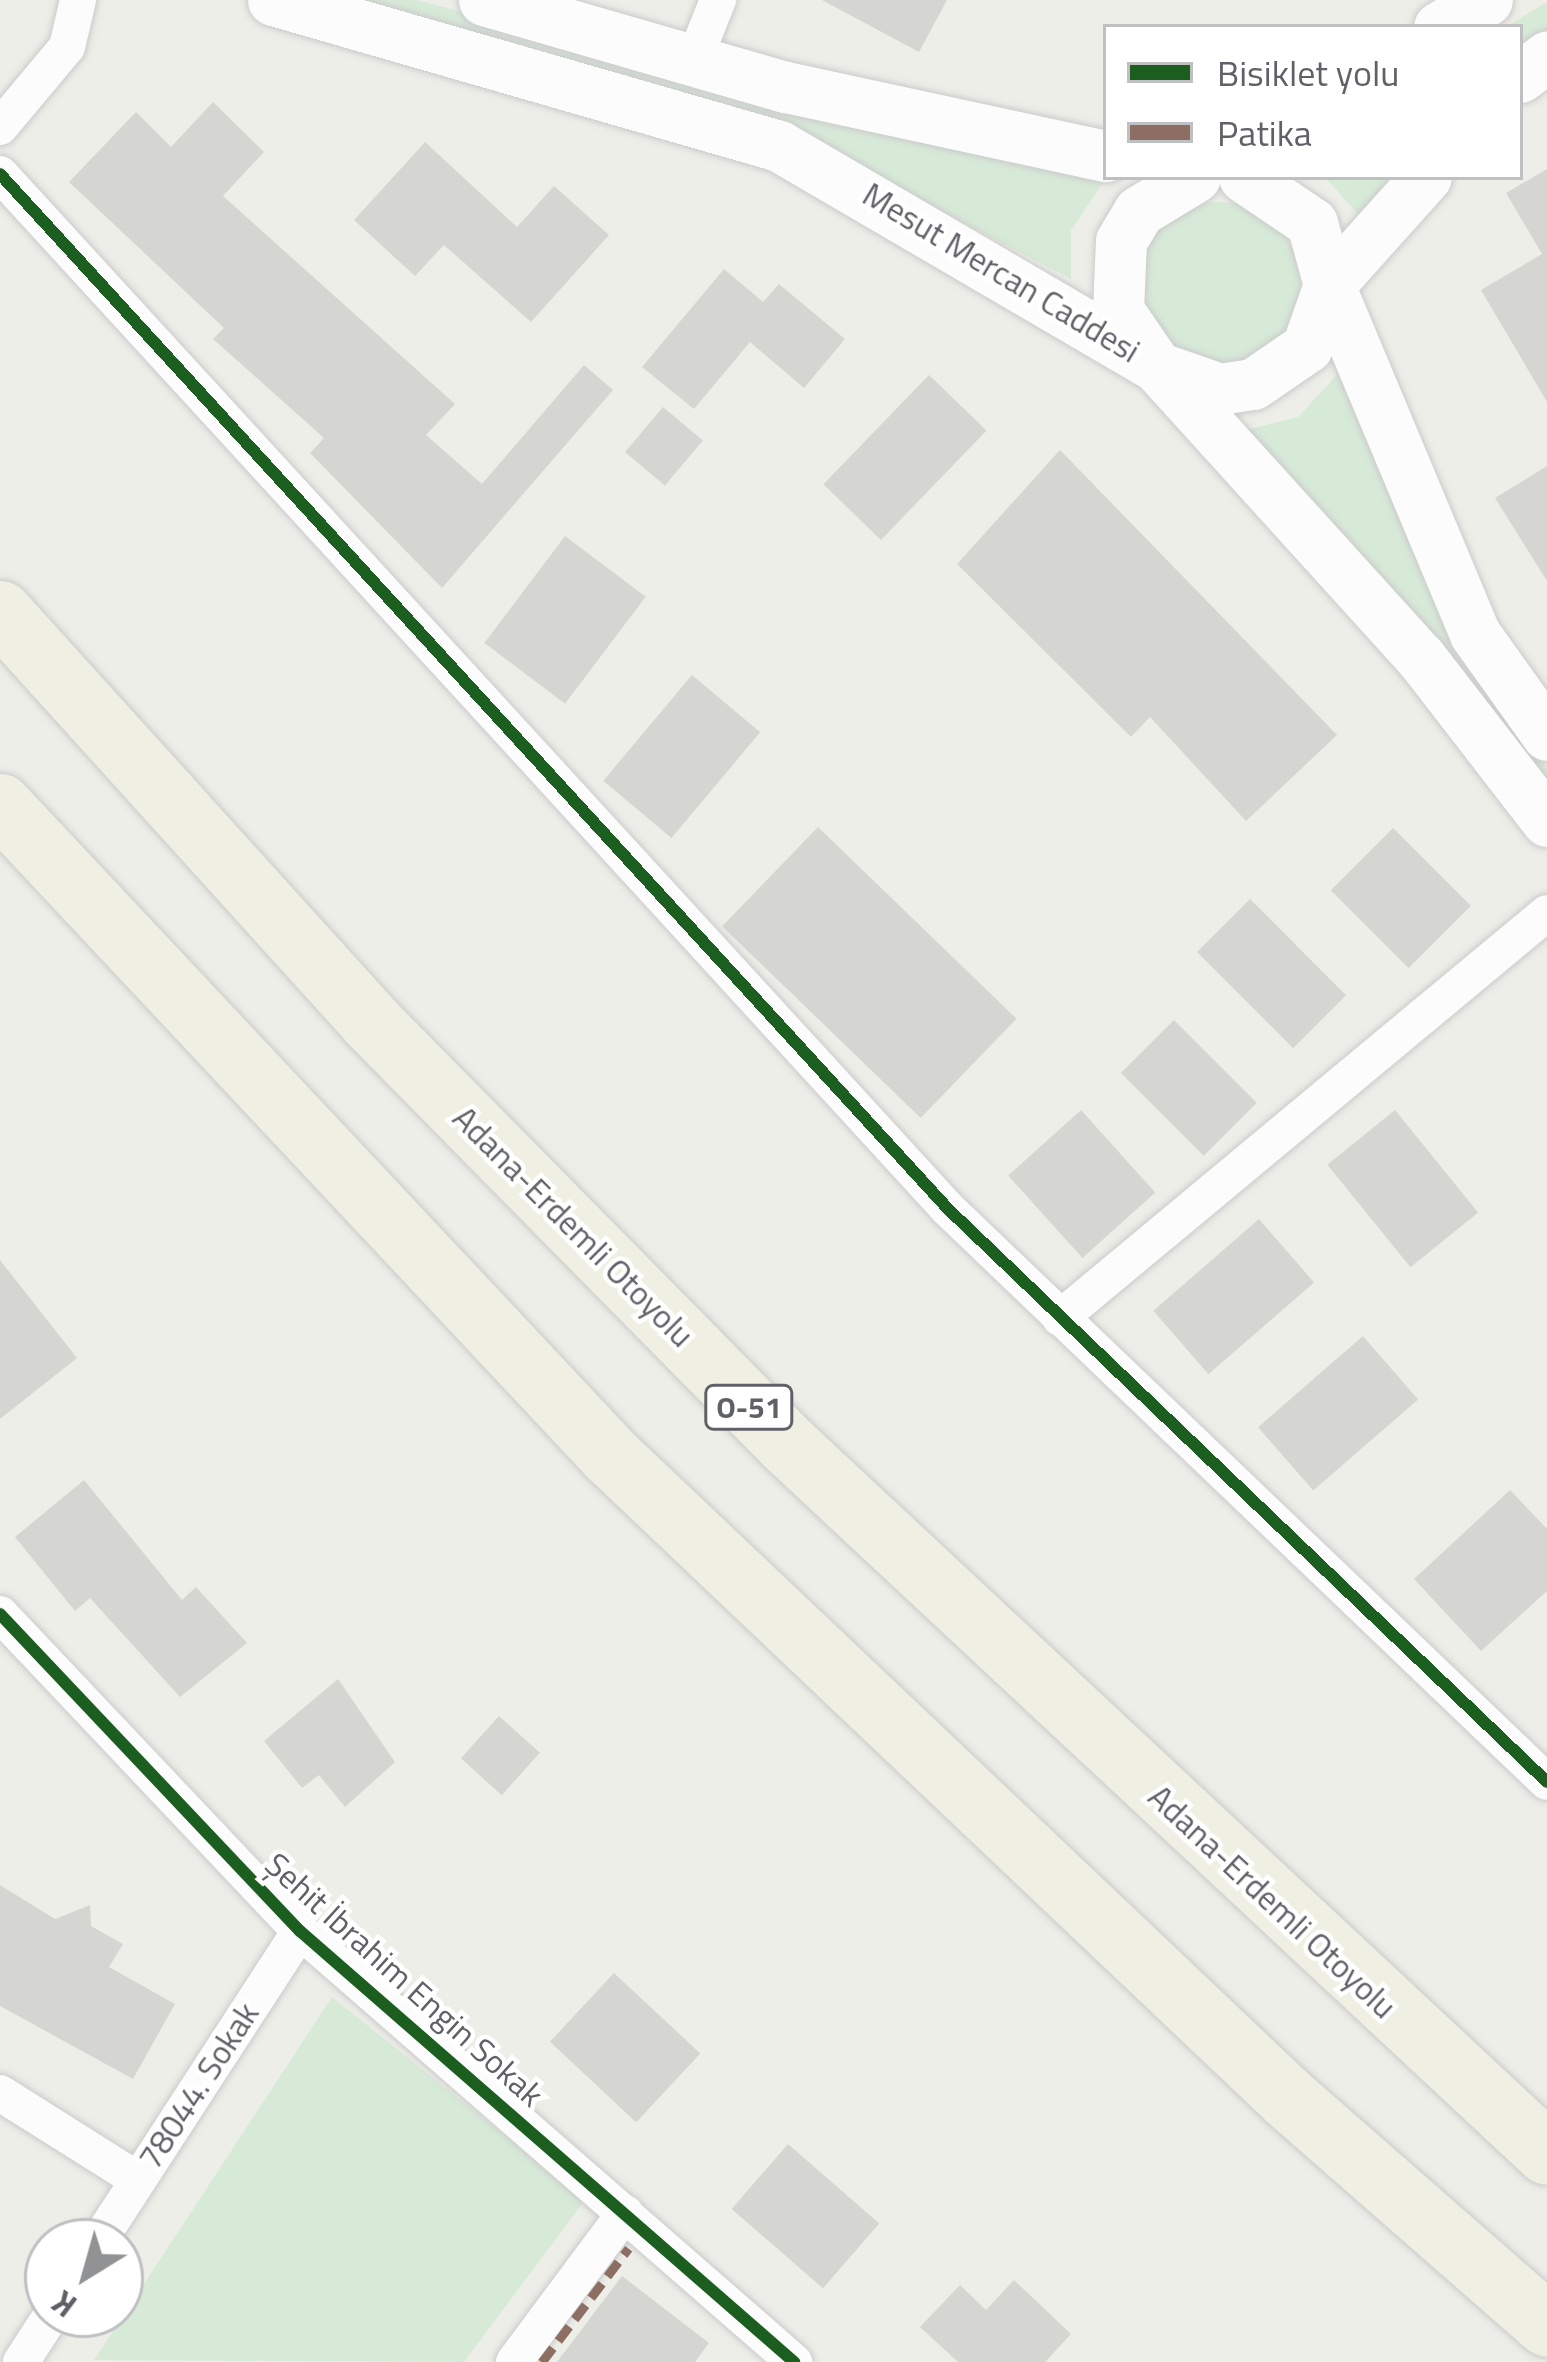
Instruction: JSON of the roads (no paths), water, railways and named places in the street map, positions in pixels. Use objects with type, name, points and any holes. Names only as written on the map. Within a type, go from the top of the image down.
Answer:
[{"type":"highway","name":"Adana-Erdemli Otoyolu","points":[[0,612],[372,1024],[787,1444],[1547,2153]]},
{"type":"highway","points":[[0,805],[627,1472],[1288,2098],[1547,2325]]},
{"type":"main road","name":"Mesut Mercan Caddesi","points":[[273,0],[779,146],[1157,367],[1421,658],[1547,821]]},
{"type":"main road","points":[[484,0],[694,60],[1103,155]]},
{"type":"main road","points":[[1444,24],[1487,0]]},
{"type":"main road","points":[[1190,180],[1139,211],[1114,275],[1133,342],[1157,367],[1187,383],[1253,384],[1307,347],[1329,284],[1423,180]]},
{"type":"main road","points":[[1248,180],[1312,223],[1329,284],[1475,634],[1547,735]]},
{"type":"street","points":[[0,127],[67,47],[78,0]]},
{"type":"street","points":[[694,60],[718,0]]},
{"type":"street","points":[[0,174],[931,1191],[1547,1782]]},
{"type":"street","points":[[1060,1318],[1547,913]]},
{"type":"street","name":"Şehit İbrahim Engin Sokak","points":[[0,1614],[300,1931],[794,2362]]},
{"type":"street","name":"78044. Sokak","points":[[113,2218],[300,1931]]},
{"type":"street","points":[[0,2092],[138,2180]]},
{"type":"street","points":[[514,2362],[625,2213]]}]
